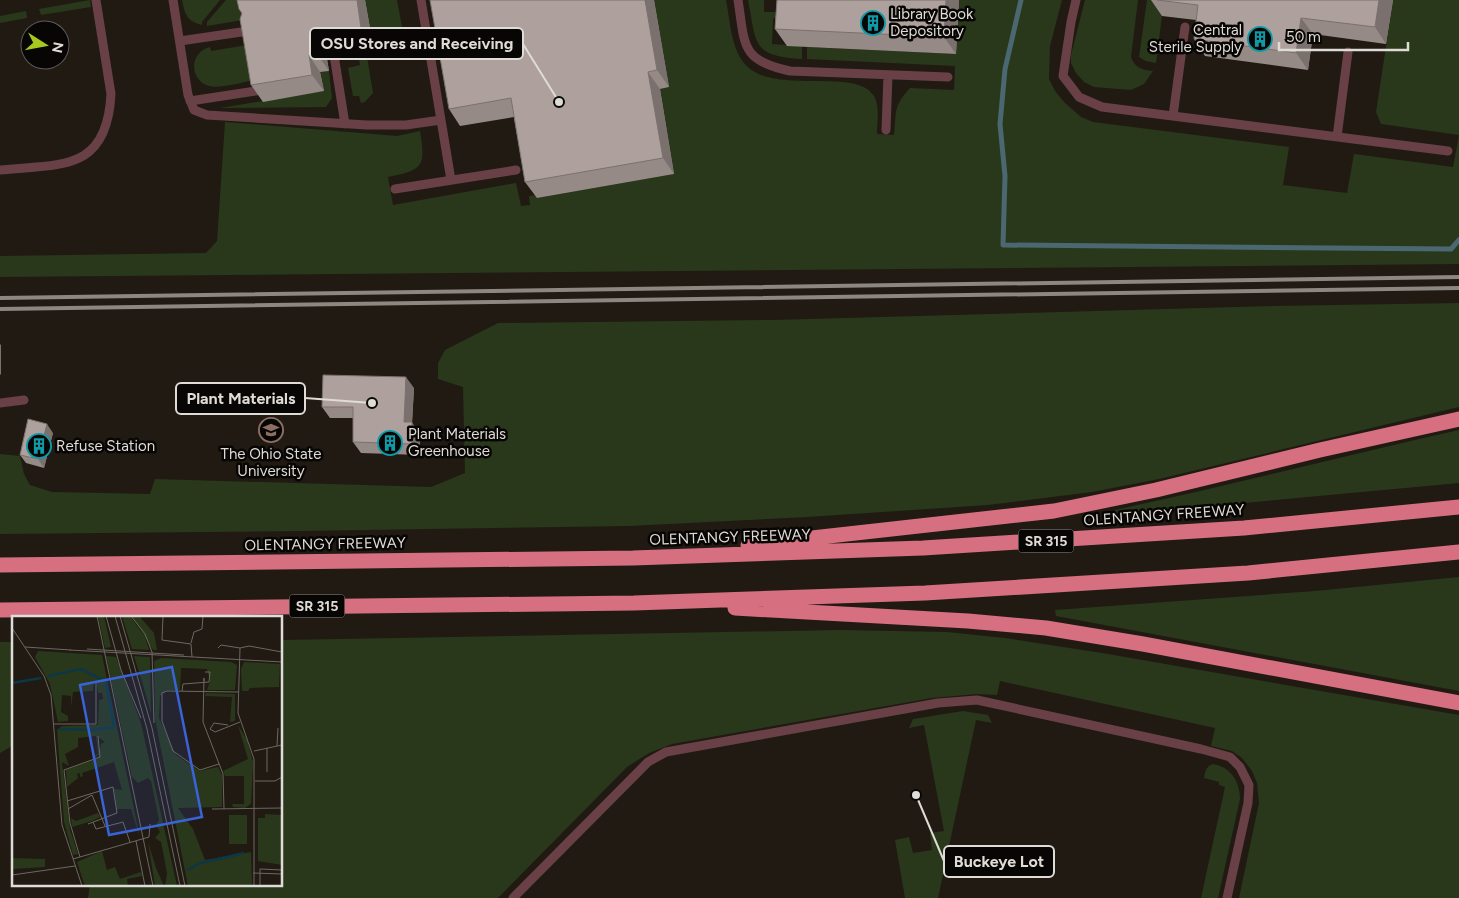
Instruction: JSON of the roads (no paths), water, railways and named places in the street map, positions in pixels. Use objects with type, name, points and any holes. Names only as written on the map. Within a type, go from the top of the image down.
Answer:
[{"type":"highway","points":[[633,558],[1054,511],[1156,490],[1320,450],[1459,419]]},
{"type":"highway","name":"OLENTANGY FREEWAY","points":[[0,565],[633,558],[923,548],[1244,528],[1459,507]]},
{"type":"highway","name":"SR 315","points":[[0,610],[634,603],[925,594],[1248,573],[1459,552]]},
{"type":"highway","points":[[634,603],[968,621],[1046,628],[1143,644],[1459,703]]},
{"type":"lane","points":[[0,170],[65,163],[81,158],[93,150],[100,139],[106,126],[111,94],[96,0]]},
{"type":"lane","points":[[174,0],[188,95],[194,110],[207,116],[345,124],[406,124],[441,120]]},
{"type":"lane","points":[[421,0],[452,180]]},
{"type":"lane","points":[[738,0],[744,39],[750,52],[765,65],[790,71],[948,77]]},
{"type":"lane","points":[[1076,0],[1063,76],[1078,97],[1102,108],[1448,151]]},
{"type":"lane","points":[[1172,116],[1184,28]]},
{"type":"lane","points":[[180,41],[248,31]]},
{"type":"lane","points":[[1337,137],[1348,52]]},
{"type":"lane","points":[[334,56],[345,124]]},
{"type":"lane","points":[[886,130],[888,75]]},
{"type":"lane","points":[[190,100],[256,91]]},
{"type":"lane","points":[[395,189],[516,170]]},
{"type":"lane","points":[[0,403],[24,400]]},
{"type":"lane","points":[[513,898],[648,762],[666,752],[938,703],[977,700],[1201,748],[1230,757],[1240,767],[1249,785],[1248,803],[1227,898]]},
{"type":"waterway","points":[[1021,0],[1005,69],[1000,124],[1005,176],[1003,245],[1451,249],[1459,240]]},
{"type":"railway","points":[[0,298],[1459,277]]},
{"type":"railway","points":[[0,309],[1459,288]]},
{"type":"place","name":"Library Book Depository","points":[[873,23]]},
{"type":"place","name":"Central Sterile Supply","points":[[1260,39]]},
{"type":"place","name":"OSU Stores and Receiving","points":[[559,102]]},
{"type":"place","name":"Plant Materials","points":[[372,403]]},
{"type":"place","name":"The Ohio State University","points":[[271,430]]},
{"type":"place","name":"Plant Materials Greenhouse","points":[[390,443]]},
{"type":"place","name":"Refuse Station","points":[[39,446]]},
{"type":"place","name":"Buckeye Lot","points":[[916,795]]}]
